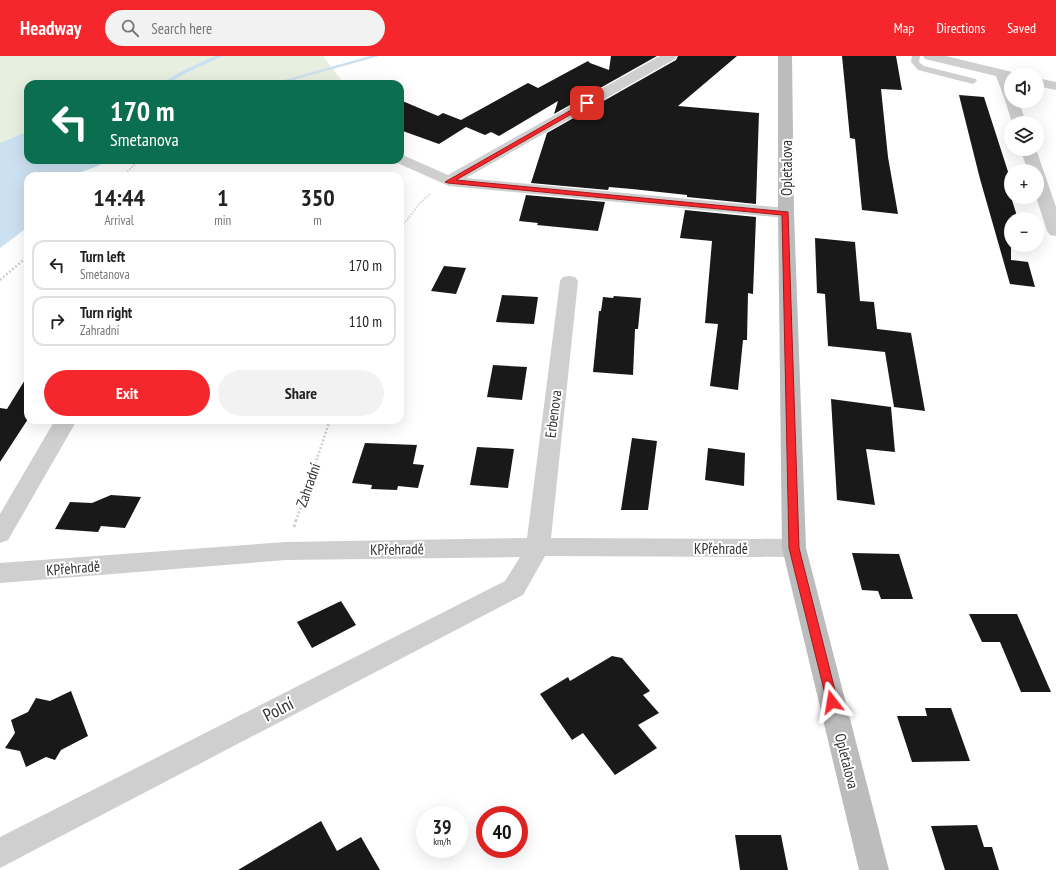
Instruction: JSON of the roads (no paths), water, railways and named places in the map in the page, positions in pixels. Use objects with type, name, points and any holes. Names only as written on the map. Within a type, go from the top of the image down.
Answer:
[{"type":"street","points":[[448,182],[670,56]]},
{"type":"street","name":"Opletalova","points":[[785,56],[786,213],[794,548],[874,870]]},
{"type":"street","points":[[930,56],[1004,73]]},
{"type":"street","points":[[1044,83],[1056,86]]},
{"type":"street","points":[[404,161],[448,182],[786,213]]},
{"type":"street","points":[[1044,196],[1056,231]]},
{"type":"street","name":"Erbenova","points":[[538,547],[569,281]]},
{"type":"street","points":[[0,534],[64,424]]},
{"type":"street","name":"KPřehradě","points":[[0,573],[286,551],[538,547],[794,548]]},
{"type":"street","name":"Polní","points":[[0,853],[514,588],[538,547]]},
{"type":"lane","points":[[916,56],[915,62],[921,68],[972,81]]},
{"type":"water","points":[[24,133],[24,164],[101,164],[81,172],[24,172],[24,230],[0,248],[0,143]]},
{"type":"waterway","points":[[170,80],[186,71],[220,56]]},
{"type":"waterway","points":[[288,80],[376,56]]}]
